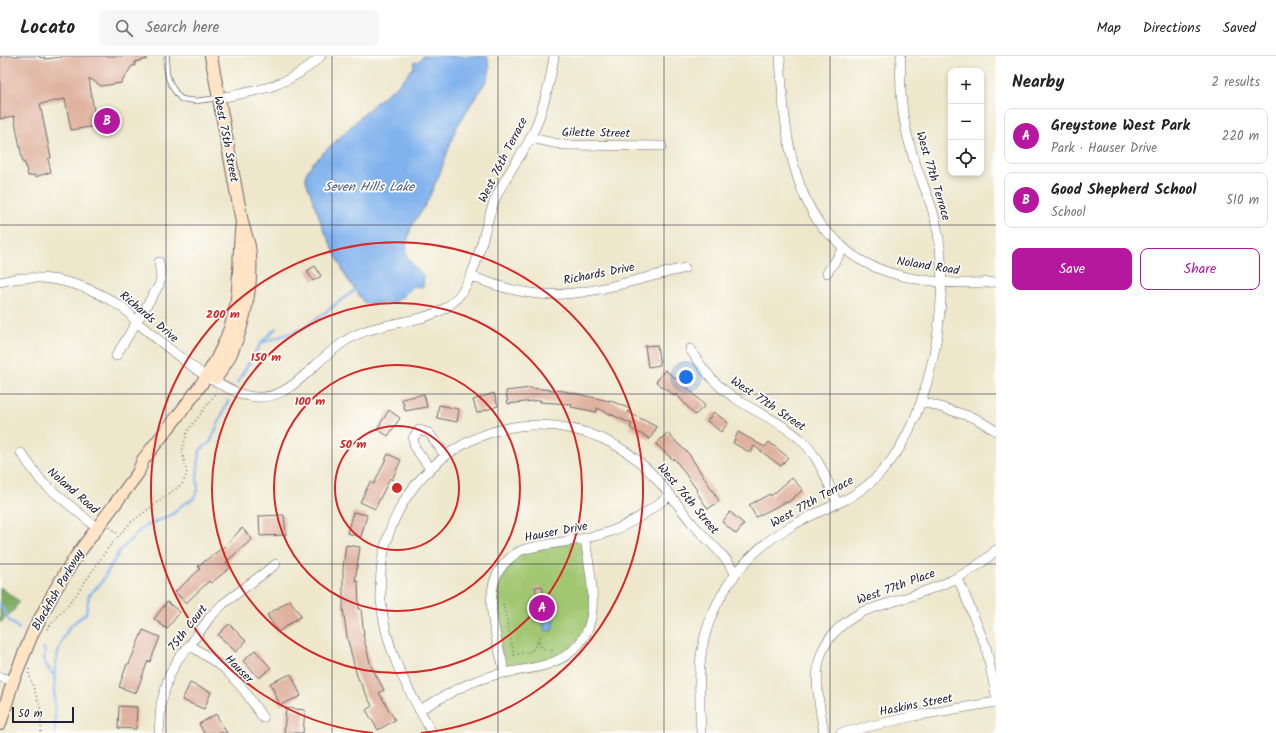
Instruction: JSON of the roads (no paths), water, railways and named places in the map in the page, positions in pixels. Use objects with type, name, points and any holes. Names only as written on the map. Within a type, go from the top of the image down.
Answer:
[{"type":"main road","name":"West 75th Street","points":[[211,56],[242,222],[248,246],[247,299],[237,340],[215,381]]},
{"type":"main road","name":"Blackfish Parkway","points":[[2,733],[1,722],[4,693],[13,682],[32,632],[55,590],[77,555],[138,473],[150,465],[215,381]]},
{"type":"street","name":"West 76th Terrace","points":[[215,381],[245,395],[258,398],[282,393],[293,387],[334,348],[350,339],[375,328],[432,315],[449,306],[463,291],[471,276],[487,221],[496,197],[530,138],[545,98],[554,56]]},
{"type":"street","points":[[780,56],[784,118],[794,166],[806,197],[819,224],[844,248],[827,273]]},
{"type":"street","name":"West 77th Terrace","points":[[701,733],[700,664],[705,638],[723,593],[735,573],[754,553],[774,537],[867,486],[893,459],[905,440],[921,401],[939,321],[941,283],[940,247],[933,214],[912,154],[903,116],[900,94],[901,56]]},
{"type":"street","points":[[218,98],[269,88],[299,74],[317,57]]},
{"type":"street","name":"Gilette Street","points":[[530,138],[564,146],[662,146]]},
{"type":"street","name":"Noland Road","points":[[844,248],[857,258],[881,269],[903,276],[941,283],[970,284],[996,282]]},
{"type":"street","points":[[116,356],[159,285],[161,278],[159,262]]},
{"type":"street","name":"Richards Drive","points":[[471,276],[511,290],[539,294],[562,295],[584,292],[685,268]]},
{"type":"street","name":"Richards Drive","points":[[0,282],[30,278],[50,278],[68,282],[101,294],[124,309],[137,322],[187,364],[215,381]]},
{"type":"street","name":"West 77th Street","points":[[690,349],[705,370],[731,396],[779,422],[800,438],[820,466],[837,503]]},
{"type":"street","points":[[921,401],[975,418],[996,431]]},
{"type":"street","name":"West 76th Street","points":[[432,733],[403,681],[388,640],[381,598],[380,575],[384,551],[392,524],[409,493],[430,468],[445,455],[469,441],[501,430],[531,426],[561,427],[583,431],[604,439],[632,455],[650,470],[708,542],[730,563],[735,573]]},
{"type":"street","points":[[430,468],[415,448],[413,438],[419,430],[429,433],[445,455]]},
{"type":"street","name":"Noland Road","points":[[21,453],[42,482],[97,528]]},
{"type":"street","name":"Hauser Drive","points":[[505,673],[491,602],[492,586],[497,574],[509,559],[523,550],[585,539],[621,528],[637,519],[671,495]]},
{"type":"street","points":[[419,710],[463,686],[488,676],[539,667],[560,659],[571,651],[588,629],[592,616],[594,597],[585,539]]},
{"type":"street","name":"West 77th Place","points":[[824,733],[816,689],[816,673],[823,648],[837,628],[848,619],[862,612],[958,578],[985,562],[996,550]]},
{"type":"street","name":"75th Court","points":[[159,733],[161,704],[170,676],[178,659],[210,617],[219,608],[276,564]]},
{"type":"street","points":[[958,578],[986,647],[996,695]]},
{"type":"street","name":"Hauser","points":[[190,645],[224,668],[244,690],[263,718]]},
{"type":"street","points":[[0,677],[13,682]]},
{"type":"street","name":"Haskins Street","points":[[841,733],[914,716],[996,702]]},
{"type":"lane","points":[[167,56],[167,72],[170,83],[181,99],[196,101],[218,98]]},
{"type":"water","name":"Seven Hills Lake","points":[[423,56],[487,56],[490,68],[488,78],[456,128],[440,173],[427,202],[411,227],[406,246],[407,258],[424,277],[423,287],[414,286],[395,303],[365,304],[346,277],[323,228],[306,181],[306,173],[313,163],[373,105],[399,84],[414,67],[414,62],[419,61]]},
{"type":"water","points":[[551,607],[555,620],[552,631],[544,630],[544,622],[539,609]]},
{"type":"waterway","points":[[237,383],[261,343],[303,329],[355,290]]},
{"type":"waterway","points":[[262,342],[276,328]]},
{"type":"waterway","points":[[55,733],[54,679],[58,652],[62,640],[69,628],[86,613],[89,595],[101,583],[119,552],[132,538],[144,527],[173,514],[182,505],[193,499],[198,490],[197,476],[200,450],[210,443],[228,401]]},
{"type":"waterway","points":[[0,604],[9,620],[19,629]]},
{"type":"waterway","points":[[43,647],[45,652],[45,662],[47,667],[54,675]]},
{"type":"place","name":"Good Shepherd School","points":[[107,121]]},
{"type":"place","name":"Greystone West Park","points":[[542,608]]}]
